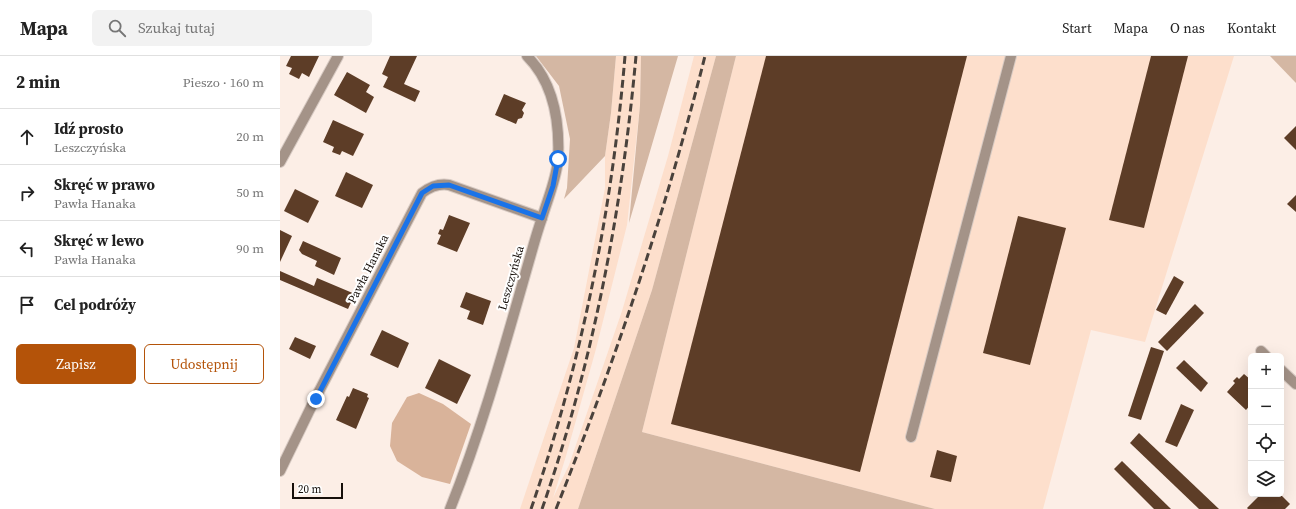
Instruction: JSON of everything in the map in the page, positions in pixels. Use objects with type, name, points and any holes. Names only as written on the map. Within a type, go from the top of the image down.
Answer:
[{"type":"street","points":[[280,162],[338,56]]},
{"type":"street","name":"Leszczyńska","points":[[450,509],[482,420],[556,175],[558,159],[557,124],[552,98],[545,80],[527,56]]},
{"type":"street","points":[[911,437],[1011,56]]},
{"type":"street","name":"Pawła Hanaka","points":[[280,471],[319,392],[422,193],[433,186],[449,185],[542,218]]},
{"type":"street","points":[[1284,373],[1296,384]]},
{"type":"shaded area","points":[[536,56],[616,56],[611,113],[605,156],[564,199],[567,188],[570,139],[559,86]]},
{"type":"shaded area","points":[[616,56],[641,56],[640,105],[627,225],[596,349],[553,498],[569,465],[622,311],[668,156],[694,56],[716,56],[652,290],[578,509],[520,509],[574,348],[605,188],[605,156],[611,113]]},
{"type":"shaded area","points":[[641,56],[678,56],[629,223],[640,105]]},
{"type":"shaded area","points":[[716,56],[736,56],[642,432],[935,509],[578,509],[652,290]]},
{"type":"shaded area","points":[[736,56],[1234,56],[1145,342],[1091,330],[1043,509],[935,509],[642,432]]},
{"type":"shaded area","points":[[1270,56],[1296,56],[1296,83]]},
{"type":"shaded area","points":[[419,393],[443,404],[471,424],[450,484],[422,477],[397,461],[390,446],[392,423],[407,397]]},
{"type":"building","points":[[291,56],[319,56],[309,77],[302,73],[299,79],[289,74],[292,68],[286,66]]},
{"type":"building","points":[[390,56],[417,56],[404,84],[420,91],[415,102],[383,87],[388,77],[382,74]]},
{"type":"building","points":[[766,56],[967,56],[860,472],[671,424]]},
{"type":"building","points":[[1151,56],[1188,56],[1144,228],[1109,220]]},
{"type":"building","points":[[347,72],[370,85],[366,92],[374,97],[366,113],[334,95]]},
{"type":"building","points":[[504,94],[526,103],[522,110],[524,113],[522,118],[518,119],[516,124],[495,115]]},
{"type":"building","points":[[333,120],[364,134],[353,156],[342,151],[340,155],[332,152],[334,147],[323,142]]},
{"type":"building","points":[[1296,126],[1296,150],[1284,138]]},
{"type":"building","points":[[346,172],[373,185],[362,208],[335,196]]},
{"type":"building","points":[[295,189],[319,201],[308,223],[284,211]]},
{"type":"building","points":[[1296,195],[1296,212],[1287,204]]},
{"type":"building","points":[[449,215],[470,223],[457,252],[437,244],[441,235],[438,234],[440,229],[443,230]]},
{"type":"building","points":[[1018,216],[1066,228],[1030,365],[983,353]]},
{"type":"building","points":[[280,230],[292,236],[280,262]]},
{"type":"building","points":[[303,241],[341,258],[334,275],[315,266],[317,261],[302,254],[299,250]]},
{"type":"building","points":[[280,271],[314,286],[317,278],[355,294],[348,309],[280,280]]},
{"type":"building","points":[[1174,276],[1184,282],[1166,315],[1156,310]]},
{"type":"building","points":[[466,292],[491,301],[483,325],[467,319],[470,311],[460,307]]},
{"type":"building","points":[[1195,304],[1204,313],[1167,351],[1158,342]]},
{"type":"building","points":[[382,330],[409,343],[398,368],[370,355]]},
{"type":"building","points":[[295,337],[316,346],[310,359],[289,349]]},
{"type":"building","points":[[1151,347],[1164,351],[1141,420],[1128,416]]},
{"type":"building","points":[[439,359],[471,375],[457,404],[425,388]]},
{"type":"building","points":[[1184,360],[1208,383],[1201,392],[1176,368]]},
{"type":"building","points":[[1244,374],[1248,377],[1248,408],[1246,410],[1227,392],[1235,383],[1233,381],[1237,377],[1239,379]]},
{"type":"building","points":[[353,388],[368,394],[367,397],[369,398],[356,429],[336,420],[347,396],[349,397]]},
{"type":"building","points":[[1181,404],[1194,410],[1177,447],[1165,442]]},
{"type":"building","points":[[1139,433],[1219,509],[1199,509],[1130,443]]},
{"type":"building","points":[[937,450],[957,456],[951,482],[930,477]]},
{"type":"building","points":[[1122,461],[1171,509],[1154,509],[1114,469]]},
{"type":"building","points":[[1258,497],[1283,497],[1290,504],[1285,509],[1247,508]]},
{"type":"railway","points":[[531,509],[565,398],[580,341],[592,285],[612,171],[625,56]]},
{"type":"railway","points":[[542,509],[576,398],[603,286],[623,171],[636,56]]},
{"type":"railway","points":[[556,509],[599,398],[638,285],[674,171],[705,56]]},
{"type":"route","points":[[316,399],[422,193],[433,186],[444,184],[449,185],[542,218],[556,175],[558,159]]}]
